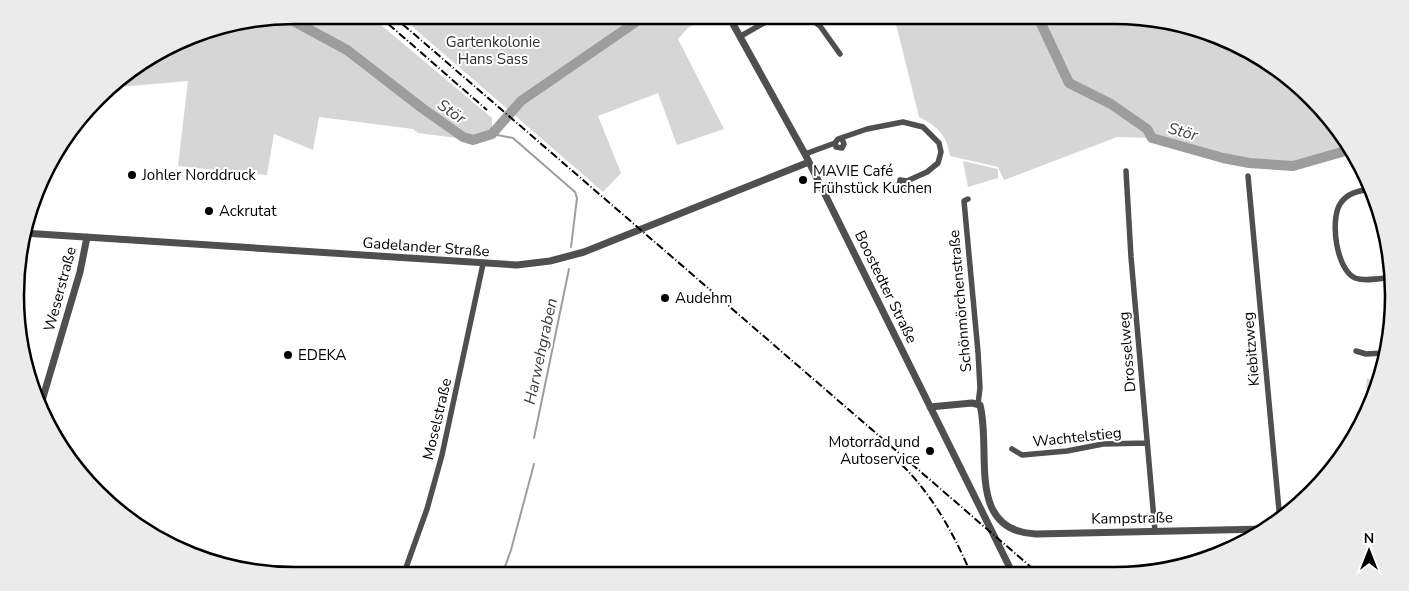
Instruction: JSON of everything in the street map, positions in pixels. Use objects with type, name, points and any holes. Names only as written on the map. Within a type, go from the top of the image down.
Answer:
[{"type":"street","name":"Boostedter Straße","points":[[734,24],[806,154],[1010,567]]},
{"type":"street","points":[[741,36],[762,24]]},
{"type":"street","points":[[817,24],[840,54]]},
{"type":"street","points":[[806,154],[835,143],[838,139],[867,129],[903,122],[923,127],[939,143],[940,159],[931,170],[908,181]]},
{"type":"street","name":"Gadelander Straße","points":[[31,234],[483,264],[534,264],[584,252],[809,162]]},
{"type":"street","name":"Drosselweg","points":[[1126,171],[1155,531]]},
{"type":"street","name":"Kiebitzweg","points":[[1248,176],[1279,511]]},
{"type":"street","points":[[1364,190],[1354,192],[1340,203],[1335,221],[1338,252],[1346,271],[1355,278],[1385,278]]},
{"type":"street","name":"Schönmörchenstraße","points":[[968,199],[964,201],[978,352],[980,388],[978,404],[981,407],[988,495],[994,512],[1002,523]]},
{"type":"street","name":"Weserstraße","points":[[43,397],[80,272],[87,238]]},
{"type":"street","name":"Moselstraße","points":[[406,567],[426,513],[444,446],[483,264]]},
{"type":"street","points":[[1356,351],[1366,354],[1379,353]]},
{"type":"street","points":[[930,407],[978,404]]},
{"type":"street","name":"Wachtelstieg","points":[[1012,449],[1022,455],[1067,451],[1103,444],[1147,443]]},
{"type":"street","name":"Kampstraße","points":[[1002,523],[1014,531],[1026,533],[1252,529]]},
{"type":"green space","points":[[278,24],[380,24],[492,118],[492,134],[473,140],[418,133],[413,129],[319,117],[313,150],[274,134],[267,175],[178,166],[188,81],[121,87],[175,52],[225,33]]},
{"type":"green space","name":"Gartenkolonie Hans Sass","points":[[409,24],[695,24],[688,28],[678,39],[724,129],[677,145],[658,93],[598,116],[621,173],[603,192]]},
{"type":"green space","points":[[896,24],[1131,24],[1167,29],[1201,38],[1249,60],[1279,80],[1306,103],[1329,130],[1343,152],[1293,166],[1249,163],[1223,158],[1152,138],[1117,137],[1004,180],[998,167],[950,156],[944,137],[931,124],[919,117]]},
{"type":"green space","points":[[963,161],[998,169],[998,178],[968,187]]},
{"type":"green space","points":[[1367,378],[1372,381],[1369,389],[1366,389]]},
{"type":"waterway","name":"Stör","points":[[299,24],[347,50],[422,108],[463,137],[473,140],[492,134],[521,101],[633,24]]},
{"type":"waterway","name":"Stör","points":[[1041,24],[1069,83],[1111,104],[1147,129],[1152,138],[1223,158],[1249,163],[1293,166],[1343,152]]},
{"type":"waterway","name":"Harwehgraben","points":[[492,134],[513,138],[575,192],[577,198],[571,247]]},
{"type":"waterway","name":"Harwehgraben","points":[[534,438],[569,269]]},
{"type":"waterway","name":"Harwehgraben","points":[[505,567],[534,464]]},
{"type":"railway","points":[[388,24],[487,110]]},
{"type":"railway","points":[[402,24],[1031,567]]},
{"type":"railway","points":[[902,465],[933,502],[958,545],[968,567]]},
{"type":"place","name":"Johler Norddruck","points":[[132,175]]},
{"type":"place","name":"MAVIE Café Frühstück Kuchen","points":[[803,180]]},
{"type":"place","name":"Ackrutat","points":[[209,211]]},
{"type":"place","name":"Audehm","points":[[665,298]]},
{"type":"place","name":"EDEKA","points":[[288,355]]},
{"type":"place","name":"Motorrad und Autoservice","points":[[930,451]]}]
